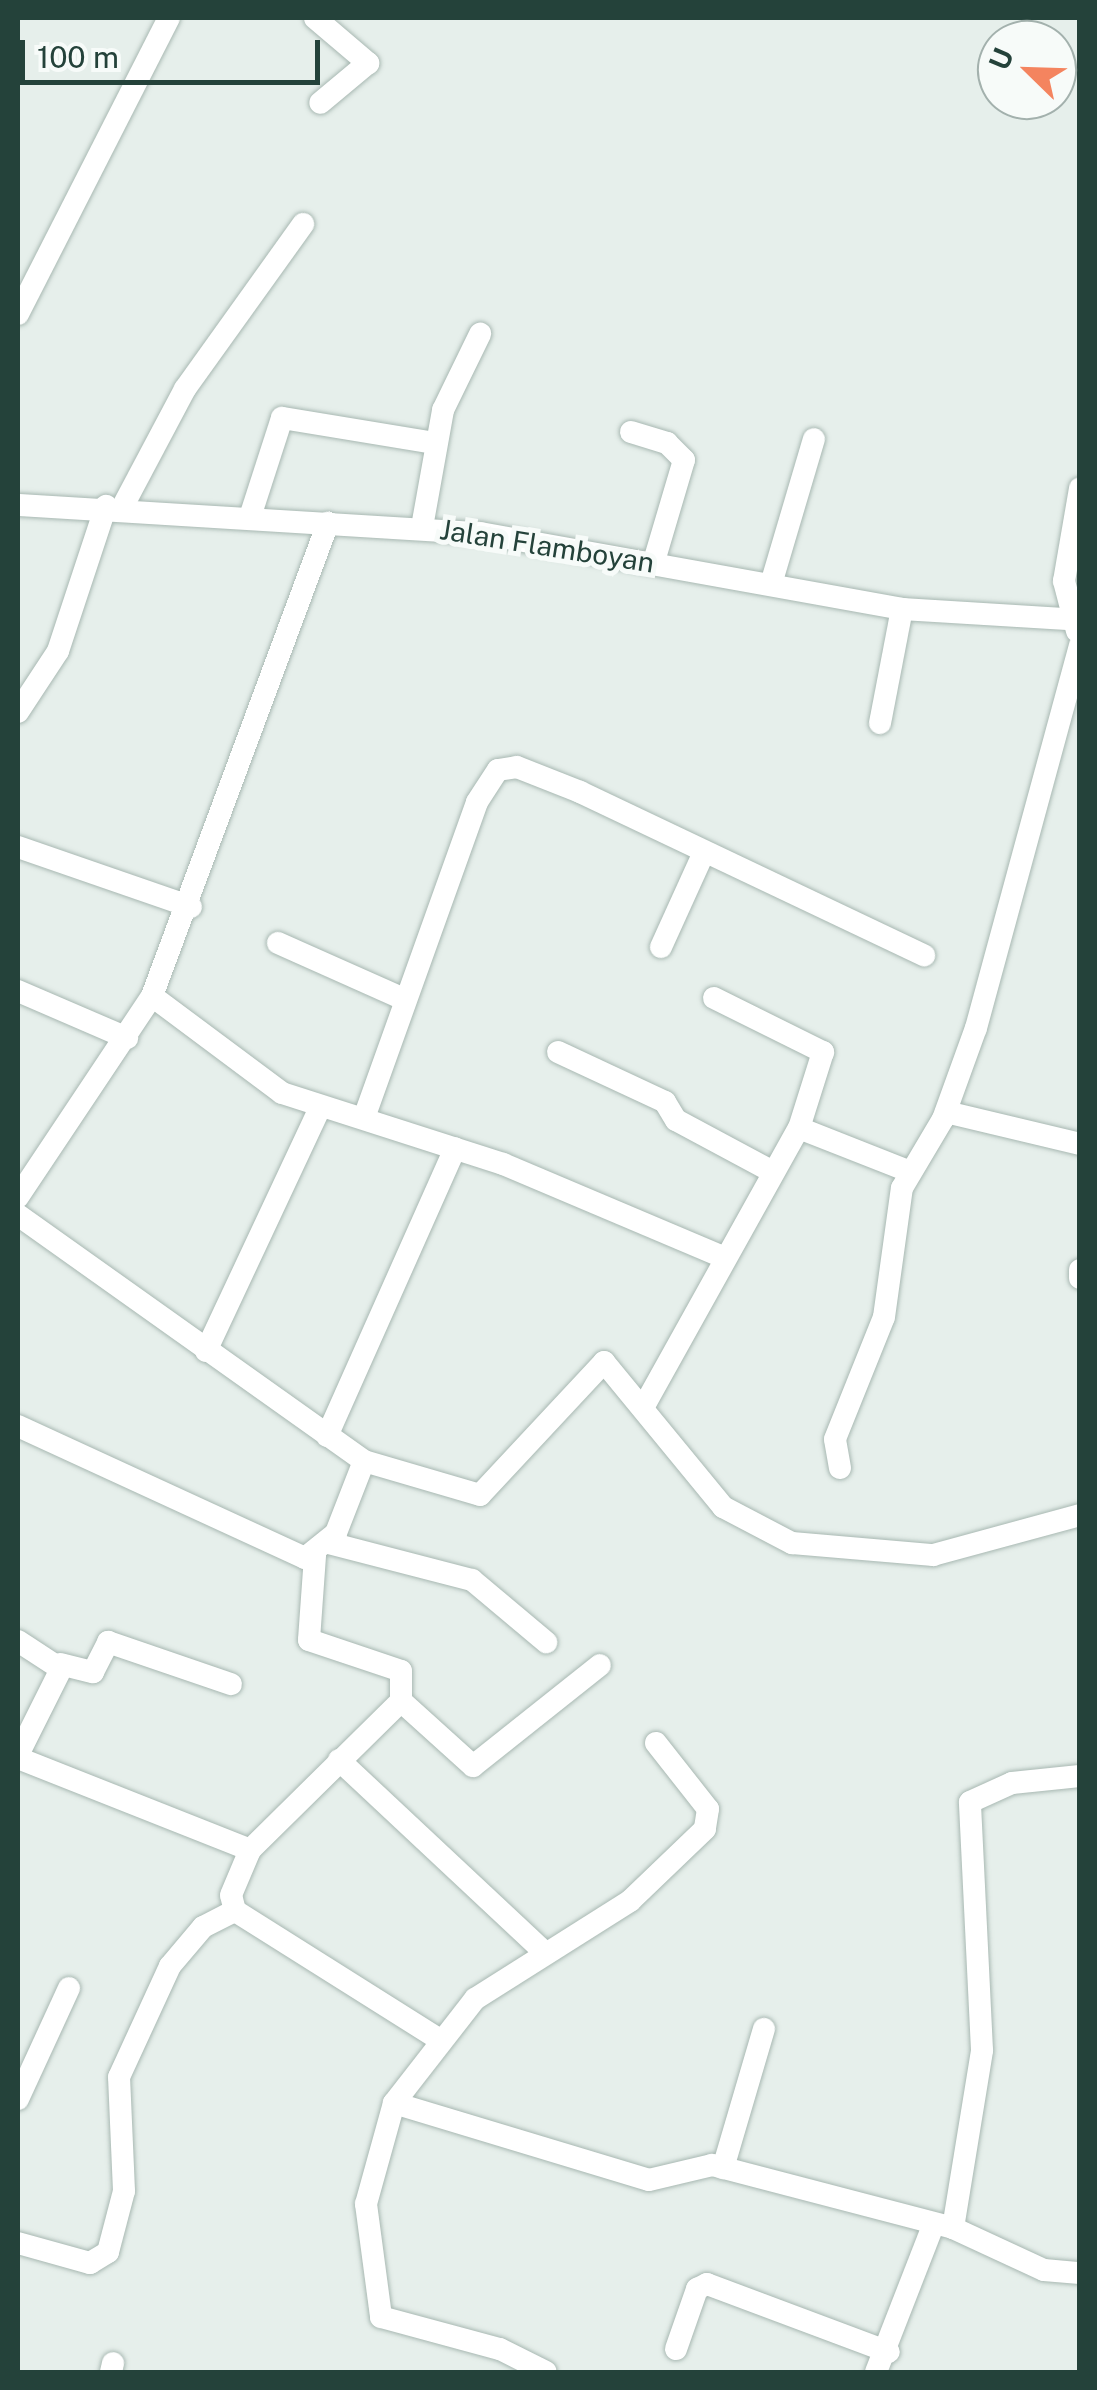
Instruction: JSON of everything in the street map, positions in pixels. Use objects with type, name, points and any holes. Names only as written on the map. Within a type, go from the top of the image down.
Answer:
[{"type":"street","points":[[18,314],[169,18]]},
{"type":"street","points":[[315,18],[368,63],[320,104]]},
{"type":"street","points":[[18,712],[58,651],[114,506],[185,389],[303,224]]},
{"type":"street","points":[[422,527],[436,443],[480,334]]},
{"type":"street","points":[[250,517],[282,418],[436,443]]},
{"type":"street","points":[[631,432],[667,443],[684,460],[654,561]]},
{"type":"street","points":[[771,584],[814,440]]},
{"type":"street","points":[[840,1468],[835,1439],[884,1317],[908,1171],[946,1112],[1017,892],[1078,631],[1064,581],[1080,488]]},
{"type":"street","name":"Jalan Flamboyan","points":[[18,506],[114,506],[422,527],[654,561],[902,609],[1078,631]]},
{"type":"street","points":[[18,1197],[152,996],[191,907],[328,523]]},
{"type":"street","points":[[880,723],[902,609]]},
{"type":"street","points":[[365,1115],[476,802],[498,770],[517,767],[924,955]]},
{"type":"street","points":[[18,848],[191,907]]},
{"type":"street","points":[[661,947],[704,852]]},
{"type":"street","points":[[278,943],[404,998]]},
{"type":"street","points":[[18,991],[126,1038]]},
{"type":"street","points":[[152,996],[214,1036],[251,1075],[320,1108],[365,1115],[455,1148],[724,1257]]},
{"type":"street","points":[[644,1406],[716,1288],[724,1257],[799,1128],[823,1052],[714,998]]},
{"type":"street","points":[[558,1052],[665,1102],[676,1120],[773,1172]]},
{"type":"street","points":[[206,1351],[320,1108]]},
{"type":"street","points":[[946,1112],[1080,1144]]},
{"type":"street","points":[[799,1128],[908,1171]]},
{"type":"street","points":[[327,1436],[455,1148]]},
{"type":"street","points":[[18,1215],[364,1461],[480,1495],[600,1362],[644,1406],[723,1508],[792,1544],[933,1555],[1080,1515]]},
{"type":"street","points":[[18,1426],[286,1552],[322,1550],[472,1580],[546,1642]]},
{"type":"street","points":[[364,1461],[322,1550],[309,1640],[398,1668],[401,1701],[473,1766],[600,1665]]},
{"type":"street","points":[[18,1641],[60,1664],[93,1672],[108,1642],[231,1684]]},
{"type":"street","points":[[60,1664],[18,1757],[250,1850]]},
{"type":"street","points":[[401,1701],[250,1850],[231,1894],[235,1911],[437,2038]]},
{"type":"street","points":[[546,2372],[500,2350],[382,2318],[366,2204],[394,2102],[437,2038],[544,1952],[630,1901],[706,1829],[708,1809],[656,1743]]},
{"type":"street","points":[[339,1760],[544,1952]]},
{"type":"street","points":[[676,2349],[697,2289],[708,2284],[882,2362],[943,2228],[982,2050],[970,1802],[1012,1783],[1080,1776]]},
{"type":"street","points":[[18,2243],[90,2264],[108,2252],[124,2191],[119,2077],[170,1966],[204,1927],[235,1911]]},
{"type":"street","points":[[18,2099],[69,1988]]},
{"type":"street","points":[[723,2168],[764,2030]]},
{"type":"street","points":[[394,2102],[649,2180],[723,2168],[943,2228],[1044,2270],[1080,2273]]}]
